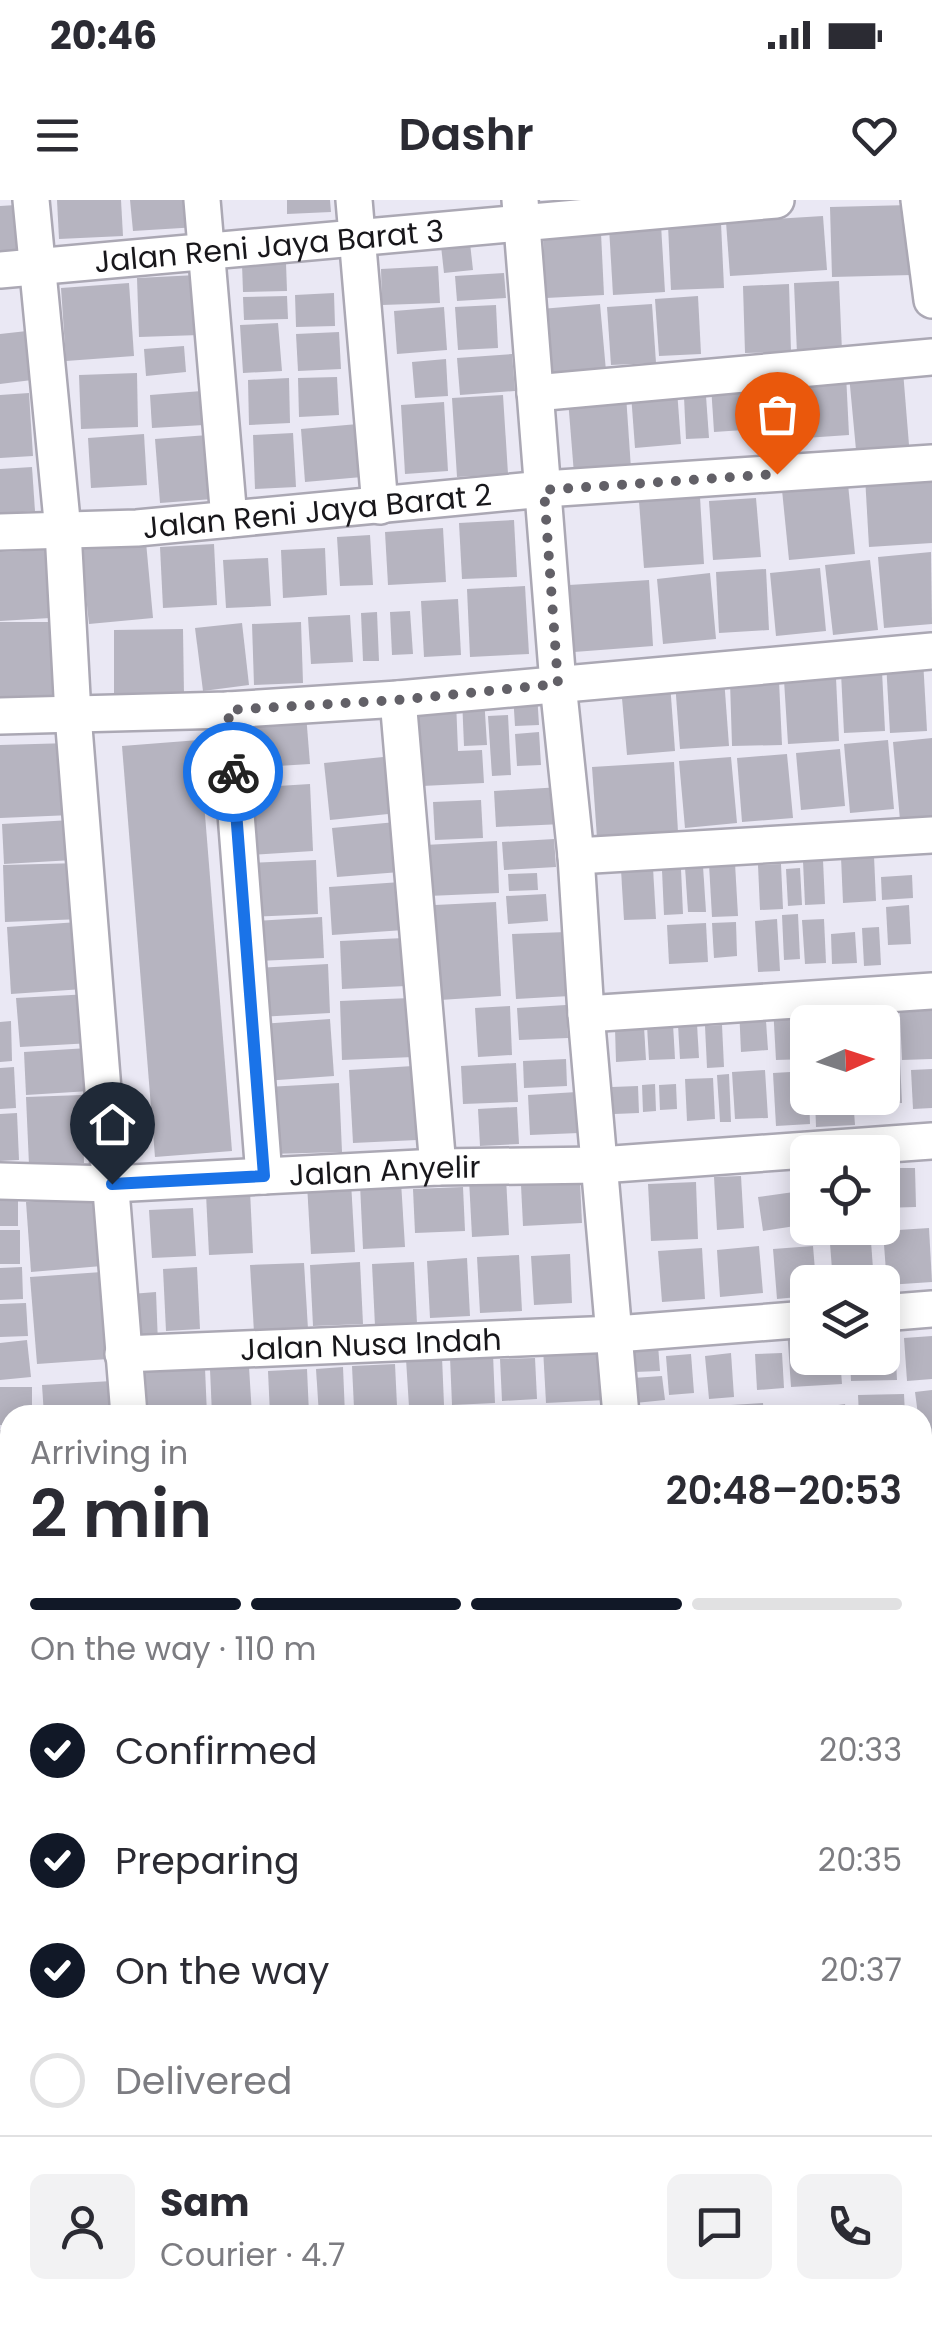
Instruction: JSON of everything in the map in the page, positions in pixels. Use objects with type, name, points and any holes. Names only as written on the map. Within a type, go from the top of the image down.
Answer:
[{"type":"street","points":[[31,200],[63,531],[73,715],[128,1405]]},
{"type":"street","points":[[202,200],[230,519]]},
{"type":"street","points":[[354,200],[380,506]]},
{"type":"street","name":"Jalan Reni Jaya Barat 3","points":[[0,270],[357,238],[520,211],[776,200]]},
{"type":"street","points":[[918,200],[932,300]]},
{"type":"street","points":[[520,211],[621,1405]]},
{"type":"street","points":[[535,393],[932,357]]},
{"type":"street","name":"Jalan Reni Jaya Barat 2","points":[[0,532],[137,528],[544,490],[932,463]]},
{"type":"street","points":[[0,716],[228,710],[398,700],[932,652]]},
{"type":"street","points":[[398,700],[438,1167]]},
{"type":"street","points":[[228,710],[264,1176]]},
{"type":"street","points":[[576,856],[932,835]]},
{"type":"street","points":[[586,1014],[932,991]]},
{"type":"street","name":"Jalan Anyelir","points":[[0,1181],[112,1184],[438,1167],[600,1165],[932,1142]]},
{"type":"street","points":[[900,1312],[932,1309]]},
{"type":"street","name":"Jalan Nusa Indah","points":[[123,1354],[616,1334],[790,1320]]},
{"type":"building","points":[[57,200],[121,200],[123,236],[59,239]]},
{"type":"building","points":[[130,200],[196,200],[198,227],[133,231]]},
{"type":"building","points":[[287,200],[330,200],[331,212],[287,214]]},
{"type":"building","points":[[16,205],[17,256],[0,257],[0,206]]},
{"type":"building","points":[[910,205],[912,275],[832,277],[830,207]]},
{"type":"building","points":[[823,216],[827,270],[730,276],[726,222]]},
{"type":"building","points":[[721,223],[724,288],[671,290],[668,225]]},
{"type":"building","points":[[661,225],[665,292],[613,295],[609,227]]},
{"type":"building","points":[[601,233],[604,295],[546,298],[543,236]]},
{"type":"building","points":[[470,243],[473,270],[444,273],[441,246]]},
{"type":"building","points":[[286,263],[287,291],[243,292],[242,264]]},
{"type":"building","points":[[438,266],[440,303],[382,305],[381,269]]},
{"type":"building","points":[[504,273],[506,298],[457,301],[455,276]]},
{"type":"building","points":[[197,275],[200,335],[139,337],[137,278]]},
{"type":"building","points":[[839,281],[842,352],[797,354],[794,283]]},
{"type":"building","points":[[129,283],[134,356],[66,361],[61,288]]},
{"type":"building","points":[[789,284],[791,352],[745,353],[743,286]]},
{"type":"building","points":[[334,293],[335,326],[296,327],[295,295]]},
{"type":"building","points":[[287,296],[288,319],[244,320],[243,297]]},
{"type":"building","points":[[698,296],[701,354],[659,356],[655,299]]},
{"type":"building","points":[[600,304],[606,371],[547,376],[541,309]]},
{"type":"building","points":[[652,304],[656,363],[611,365],[607,307]]},
{"type":"building","points":[[496,305],[498,348],[458,350],[455,307]]},
{"type":"building","points":[[444,307],[447,350],[397,354],[394,311]]},
{"type":"building","points":[[278,323],[282,371],[243,373],[240,325]]},
{"type":"building","points":[[27,331],[32,380],[0,384],[0,334]]},
{"type":"building","points":[[339,332],[341,369],[298,371],[296,334]]},
{"type":"building","points":[[184,346],[186,372],[146,376],[144,349]]},
{"type":"building","points":[[512,354],[515,391],[460,395],[457,358]]},
{"type":"building","points":[[446,359],[448,396],[415,398],[412,362]]},
{"type":"building","points":[[903,371],[909,445],[856,450],[849,375]]},
{"type":"building","points":[[137,373],[138,427],[81,429],[79,375]]},
{"type":"building","points":[[796,374],[800,440],[750,444],[745,378]]},
{"type":"building","points":[[846,374],[849,435],[805,438],[801,377]]},
{"type":"building","points":[[337,377],[339,415],[299,417],[298,378]]},
{"type":"building","points":[[289,378],[290,423],[249,425],[248,380]]},
{"type":"building","points":[[741,383],[744,430],[714,432],[711,385]]},
{"type":"building","points":[[677,390],[681,444],[635,448],[631,394]]},
{"type":"building","points":[[202,391],[204,425],[152,428],[150,395]]},
{"type":"building","points":[[29,393],[33,456],[0,458],[0,395]]},
{"type":"building","points":[[503,395],[508,474],[457,477],[452,398]]},
{"type":"building","points":[[626,395],[631,469],[574,474],[568,399]]},
{"type":"building","points":[[706,396],[709,438],[686,439],[684,397]]},
{"type":"building","points":[[444,402],[448,471],[405,474],[401,405]]},
{"type":"building","points":[[358,424],[362,477],[305,482],[301,429]]},
{"type":"building","points":[[293,433],[296,487],[255,489],[253,435]]},
{"type":"building","points":[[144,434],[147,485],[91,488],[88,438]]},
{"type":"building","points":[[208,435],[213,499],[160,503],[155,439]]},
{"type":"building","points":[[32,467],[35,511],[0,514],[0,469]]},
{"type":"building","points":[[932,472],[932,543],[869,547],[865,476]]},
{"type":"building","points":[[848,484],[855,554],[789,560],[782,490]]},
{"type":"building","points":[[700,497],[704,564],[644,568],[639,501]]},
{"type":"building","points":[[756,498],[761,557],[713,560],[709,501]]},
{"type":"building","points":[[514,520],[517,577],[462,579],[459,523]]},
{"type":"building","points":[[443,528],[446,582],[388,585],[385,532]]},
{"type":"building","points":[[370,535],[373,585],[340,586],[337,537]]},
{"type":"building","points":[[146,542],[153,618],[89,624],[81,549]]},
{"type":"building","points":[[214,544],[217,605],[163,608],[160,547]]},
{"type":"building","points":[[325,548],[327,595],[283,598],[281,550]]},
{"type":"building","points":[[47,550],[50,618],[0,621],[0,552]]},
{"type":"building","points":[[931,552],[932,624],[884,628],[878,557]]},
{"type":"building","points":[[268,558],[271,606],[226,608],[223,560]]},
{"type":"building","points":[[870,560],[878,630],[833,635],[825,565]]},
{"type":"building","points":[[820,568],[826,631],[776,636],[770,573]]},
{"type":"building","points":[[766,569],[769,630],[719,633],[716,572]]},
{"type":"building","points":[[710,573],[716,639],[663,644],[657,579]]},
{"type":"building","points":[[649,580],[653,646],[574,652],[569,585]]},
{"type":"building","points":[[525,586],[529,654],[470,657],[467,589]]},
{"type":"building","points":[[458,599],[461,655],[424,657],[421,601]]},
{"type":"building","points":[[410,611],[413,654],[392,655],[390,612]]},
{"type":"building","points":[[377,612],[379,661],[363,661],[361,613]]},
{"type":"building","points":[[350,615],[353,662],[311,664],[308,617]]},
{"type":"building","points":[[0,622],[55,622],[55,697],[0,698]]},
{"type":"building","points":[[301,622],[303,683],[254,685],[252,624]]},
{"type":"building","points":[[242,623],[249,685],[203,691],[195,628]]},
{"type":"building","points":[[183,629],[184,696],[114,697],[114,630]]},
{"type":"building","points":[[923,659],[927,731],[890,733],[886,662]]},
{"type":"building","points":[[882,671],[885,731],[844,733],[841,673]]},
{"type":"building","points":[[724,678],[729,746],[680,749],[675,682]]},
{"type":"building","points":[[836,678],[839,741],[788,744],[784,680]]},
{"type":"building","points":[[779,681],[782,745],[732,746],[730,682]]},
{"type":"building","points":[[670,683],[675,751],[627,755],[621,687]]},
{"type":"building","points":[[537,693],[539,725],[515,726],[513,694]]},
{"type":"building","points":[[484,697],[487,745],[464,746],[462,698]]},
{"type":"building","points":[[456,701],[458,751],[482,750],[484,783],[422,786],[417,703]]},
{"type":"building","points":[[306,714],[310,764],[245,768],[242,718]]},
{"type":"building","points":[[508,715],[511,775],[492,776],[488,716]]},
{"type":"building","points":[[539,732],[541,765],[517,766],[515,734]]},
{"type":"building","points":[[932,738],[932,817],[900,820],[893,742]]},
{"type":"building","points":[[199,740],[232,1151],[155,1157],[122,746]]},
{"type":"building","points":[[888,740],[894,809],[850,813],[844,744]]},
{"type":"building","points":[[70,743],[72,815],[0,818],[0,745]]},
{"type":"building","points":[[840,749],[845,806],[801,810],[796,753]]},
{"type":"building","points":[[787,754],[793,818],[742,822],[737,758]]},
{"type":"building","points":[[393,756],[398,813],[330,820],[324,763]]},
{"type":"building","points":[[731,757],[737,823],[685,828],[679,761]]},
{"type":"building","points":[[674,762],[678,832],[597,838],[592,767]]},
{"type":"building","points":[[310,784],[313,851],[248,855],[245,788]]},
{"type":"building","points":[[561,787],[563,824],[496,827],[494,791]]},
{"type":"building","points":[[481,800],[483,838],[435,840],[433,802]]},
{"type":"building","points":[[71,820],[73,860],[4,864],[2,824]]},
{"type":"building","points":[[396,822],[400,872],[337,877],[332,828]]},
{"type":"building","points":[[554,839],[556,867],[504,870],[502,842]]},
{"type":"building","points":[[497,841],[499,893],[428,896],[425,845]]},
{"type":"building","points":[[874,856],[876,901],[843,903],[841,857]]},
{"type":"building","points":[[316,860],[318,914],[250,917],[248,863]]},
{"type":"building","points":[[823,860],[825,904],[805,905],[803,861]]},
{"type":"building","points":[[80,863],[82,919],[5,922],[3,865]]},
{"type":"building","points":[[735,863],[738,916],[712,917],[709,864]]},
{"type":"building","points":[[781,864],[783,909],[760,910],[758,865]]},
{"type":"building","points":[[703,866],[706,912],[688,912],[685,867]]},
{"type":"building","points":[[653,868],[656,919],[624,920],[621,870]]},
{"type":"building","points":[[800,868],[802,905],[788,906],[786,869]]},
{"type":"building","points":[[681,869],[683,914],[664,915],[662,870]]},
{"type":"building","points":[[537,873],[538,890],[509,891],[508,874]]},
{"type":"building","points":[[912,875],[913,898],[882,900],[881,877]]},
{"type":"building","points":[[401,882],[404,930],[332,935],[329,887]]},
{"type":"building","points":[[546,894],[548,921],[508,924],[506,896]]},
{"type":"building","points":[[496,902],[501,996],[440,1000],[435,905]]},
{"type":"building","points":[[909,905],[911,944],[888,945],[886,907]]},
{"type":"building","points":[[798,914],[800,959],[784,960],[782,915]]},
{"type":"building","points":[[322,917],[324,958],[258,961],[255,921]]},
{"type":"building","points":[[777,919],[780,971],[758,972],[755,921]]},
{"type":"building","points":[[824,919],[826,963],[805,964],[802,920]]},
{"type":"building","points":[[78,922],[83,989],[11,994],[7,927]]},
{"type":"building","points":[[736,922],[737,956],[714,958],[712,923]]},
{"type":"building","points":[[706,923],[708,962],[669,964],[667,925]]},
{"type":"building","points":[[879,927],[881,965],[864,966],[862,928]]},
{"type":"building","points":[[567,932],[570,996],[516,999],[512,934]]},
{"type":"building","points":[[855,932],[857,963],[832,964],[831,934]]},
{"type":"building","points":[[404,938],[406,986],[342,989],[340,941]]},
{"type":"building","points":[[328,964],[330,1013],[259,1017],[256,968]]},
{"type":"building","points":[[90,994],[92,1043],[20,1047],[16,998]]},
{"type":"building","points":[[932,995],[932,1059],[902,1060],[899,996]]},
{"type":"building","points":[[410,998],[413,1057],[342,1060],[340,1001]]},
{"type":"building","points":[[566,1005],[568,1038],[519,1040],[517,1008]]},
{"type":"building","points":[[790,1005],[790,1060],[776,1060],[773,1006]]},
{"type":"building","points":[[510,1006],[512,1055],[478,1057],[475,1008]]},
{"type":"building","points":[[765,1006],[768,1050],[741,1052],[739,1007]]},
{"type":"building","points":[[330,1019],[334,1076],[264,1081],[261,1024]]},
{"type":"building","points":[[11,1021],[12,1061],[0,1062],[0,1022]]},
{"type":"building","points":[[673,1024],[675,1059],[649,1060],[647,1026]]},
{"type":"building","points":[[697,1024],[699,1058],[680,1059],[678,1025]]},
{"type":"building","points":[[722,1025],[724,1067],[707,1068],[705,1026]]},
{"type":"building","points":[[644,1027],[646,1060],[616,1062],[615,1028]]},
{"type":"building","points":[[88,1048],[90,1091],[26,1095],[24,1052]]},
{"type":"building","points":[[566,1059],[567,1086],[524,1088],[523,1061]]},
{"type":"building","points":[[516,1063],[518,1102],[463,1104],[461,1066]]},
{"type":"building","points":[[413,1066],[417,1140],[353,1143],[349,1070]]},
{"type":"building","points":[[14,1067],[16,1108],[0,1109],[0,1068]]},
{"type":"building","points":[[932,1069],[932,1108],[913,1109],[911,1070]]},
{"type":"building","points":[[765,1070],[768,1118],[735,1119],[732,1072]]},
{"type":"building","points":[[790,1072],[790,1115],[810,1115],[810,1124],[776,1126],[773,1073]]},
{"type":"building","points":[[729,1074],[731,1122],[720,1122],[717,1075]]},
{"type":"building","points":[[713,1078],[715,1119],[687,1121],[685,1079]]},
{"type":"building","points":[[339,1083],[342,1152],[270,1154],[267,1087]]},
{"type":"building","points":[[655,1084],[656,1111],[643,1112],[642,1085]]},
{"type":"building","points":[[676,1084],[677,1109],[660,1110],[659,1085]]},
{"type":"building","points":[[638,1086],[639,1113],[614,1114],[612,1087]]},
{"type":"building","points":[[577,1092],[579,1133],[530,1135],[528,1095]]},
{"type":"building","points":[[82,1095],[84,1163],[29,1165],[26,1097]]},
{"type":"building","points":[[517,1107],[519,1144],[480,1146],[478,1109]]},
{"type":"building","points":[[17,1113],[19,1160],[0,1161],[0,1114]]},
{"type":"building","points":[[816,1115],[854,1115],[855,1125],[816,1127]]},
{"type":"building","points":[[900,1168],[915,1168],[916,1207],[900,1207]]},
{"type":"building","points":[[741,1176],[744,1228],[717,1230],[714,1177]]},
{"type":"building","points":[[506,1177],[509,1235],[472,1237],[469,1179]]},
{"type":"building","points":[[351,1182],[355,1252],[311,1254],[307,1184]]},
{"type":"building","points":[[401,1182],[405,1247],[363,1249],[360,1184]]},
{"type":"building","points":[[580,1182],[582,1223],[523,1226],[521,1185]]},
{"type":"building","points":[[696,1182],[698,1239],[651,1241],[648,1184]]},
{"type":"building","points":[[463,1187],[465,1231],[415,1233],[413,1189]]},
{"type":"building","points":[[250,1191],[253,1253],[209,1255],[206,1194]]},
{"type":"building","points":[[18,1192],[18,1226],[0,1226],[0,1193]]},
{"type":"building","points":[[790,1193],[790,1227],[763,1231],[758,1197]]},
{"type":"building","points":[[97,1196],[102,1266],[31,1272],[26,1202]]},
{"type":"building","points":[[193,1208],[196,1256],[152,1258],[149,1210]]},
{"type":"building","points":[[929,1228],[932,1282],[900,1284],[900,1265],[886,1265],[884,1245],[900,1245],[900,1230]]},
{"type":"building","points":[[0,1230],[20,1230],[20,1264],[0,1264]]},
{"type":"building","points":[[830,1245],[871,1245],[873,1265],[832,1265]]},
{"type":"building","points":[[759,1246],[763,1293],[720,1297],[717,1250]]},
{"type":"building","points":[[813,1246],[815,1265],[790,1265],[790,1298],[777,1299],[773,1249]]},
{"type":"building","points":[[702,1248],[705,1299],[662,1302],[658,1251]]},
{"type":"building","points":[[570,1254],[572,1303],[534,1305],[531,1256]]},
{"type":"building","points":[[519,1255],[522,1311],[480,1313],[477,1257]]},
{"type":"building","points":[[467,1258],[470,1316],[430,1318],[427,1261]]},
{"type":"building","points":[[360,1262],[363,1324],[313,1326],[310,1265]]},
{"type":"building","points":[[414,1262],[417,1324],[375,1326],[372,1264]]},
{"type":"building","points":[[304,1263],[308,1329],[254,1332],[250,1265]]},
{"type":"building","points":[[22,1267],[23,1299],[0,1300],[0,1268]]},
{"type":"building","points":[[197,1267],[200,1329],[166,1331],[163,1269]]},
{"type":"building","points":[[102,1272],[108,1359],[37,1364],[30,1277]]},
{"type":"building","points":[[156,1292],[158,1344],[134,1345],[131,1294]]},
{"type":"building","points":[[26,1303],[28,1336],[0,1337],[0,1304]]},
{"type":"building","points":[[787,1329],[790,1329],[790,1372]]},
{"type":"building","points":[[932,1336],[932,1379],[907,1381],[904,1338]]},
{"type":"building","points":[[27,1340],[31,1377],[0,1380],[0,1343]]},
{"type":"building","points":[[603,1345],[606,1400],[546,1403],[543,1348]]},
{"type":"building","points":[[658,1345],[660,1371],[634,1372],[632,1347]]},
{"type":"building","points":[[731,1353],[734,1397],[709,1399],[705,1356]]},
{"type":"building","points":[[782,1353],[784,1388],[757,1390],[755,1354]]},
{"type":"building","points":[[493,1354],[495,1403],[452,1405],[450,1357]]},
{"type":"building","points":[[691,1354],[694,1393],[669,1395],[666,1356]]},
{"type":"building","points":[[442,1357],[444,1405],[409,1405],[406,1359]]},
{"type":"building","points":[[535,1358],[537,1399],[502,1401],[500,1359]]},
{"type":"building","points":[[395,1364],[397,1405],[354,1405],[352,1366]]},
{"type":"building","points":[[249,1367],[251,1405],[212,1405],[210,1369]]},
{"type":"building","points":[[343,1367],[345,1405],[318,1405],[316,1369]]},
{"type":"building","points":[[205,1368],[207,1405],[142,1405],[140,1372]]},
{"type":"building","points":[[307,1369],[309,1405],[270,1405],[268,1371]]},
{"type":"building","points":[[790,1375],[841,1375],[842,1384],[791,1387]]},
{"type":"building","points":[[851,1375],[897,1375],[897,1380],[851,1381]]},
{"type":"building","points":[[662,1376],[665,1400],[635,1403],[633,1378]]},
{"type":"building","points":[[112,1381],[113,1405],[43,1405],[42,1385]]},
{"type":"building","points":[[0,1387],[32,1387],[32,1405],[0,1405]]},
{"type":"building","points":[[932,1390],[932,1405],[917,1405],[915,1392]]},
{"type":"building","points":[[904,1394],[905,1405],[858,1405],[858,1395]]},
{"type":"way so far","points":[[233,772],[228,710],[398,700],[558,684],[544,490],[777,474]]},
{"type":"route","points":[[112,1184],[264,1176],[233,772]]}]
